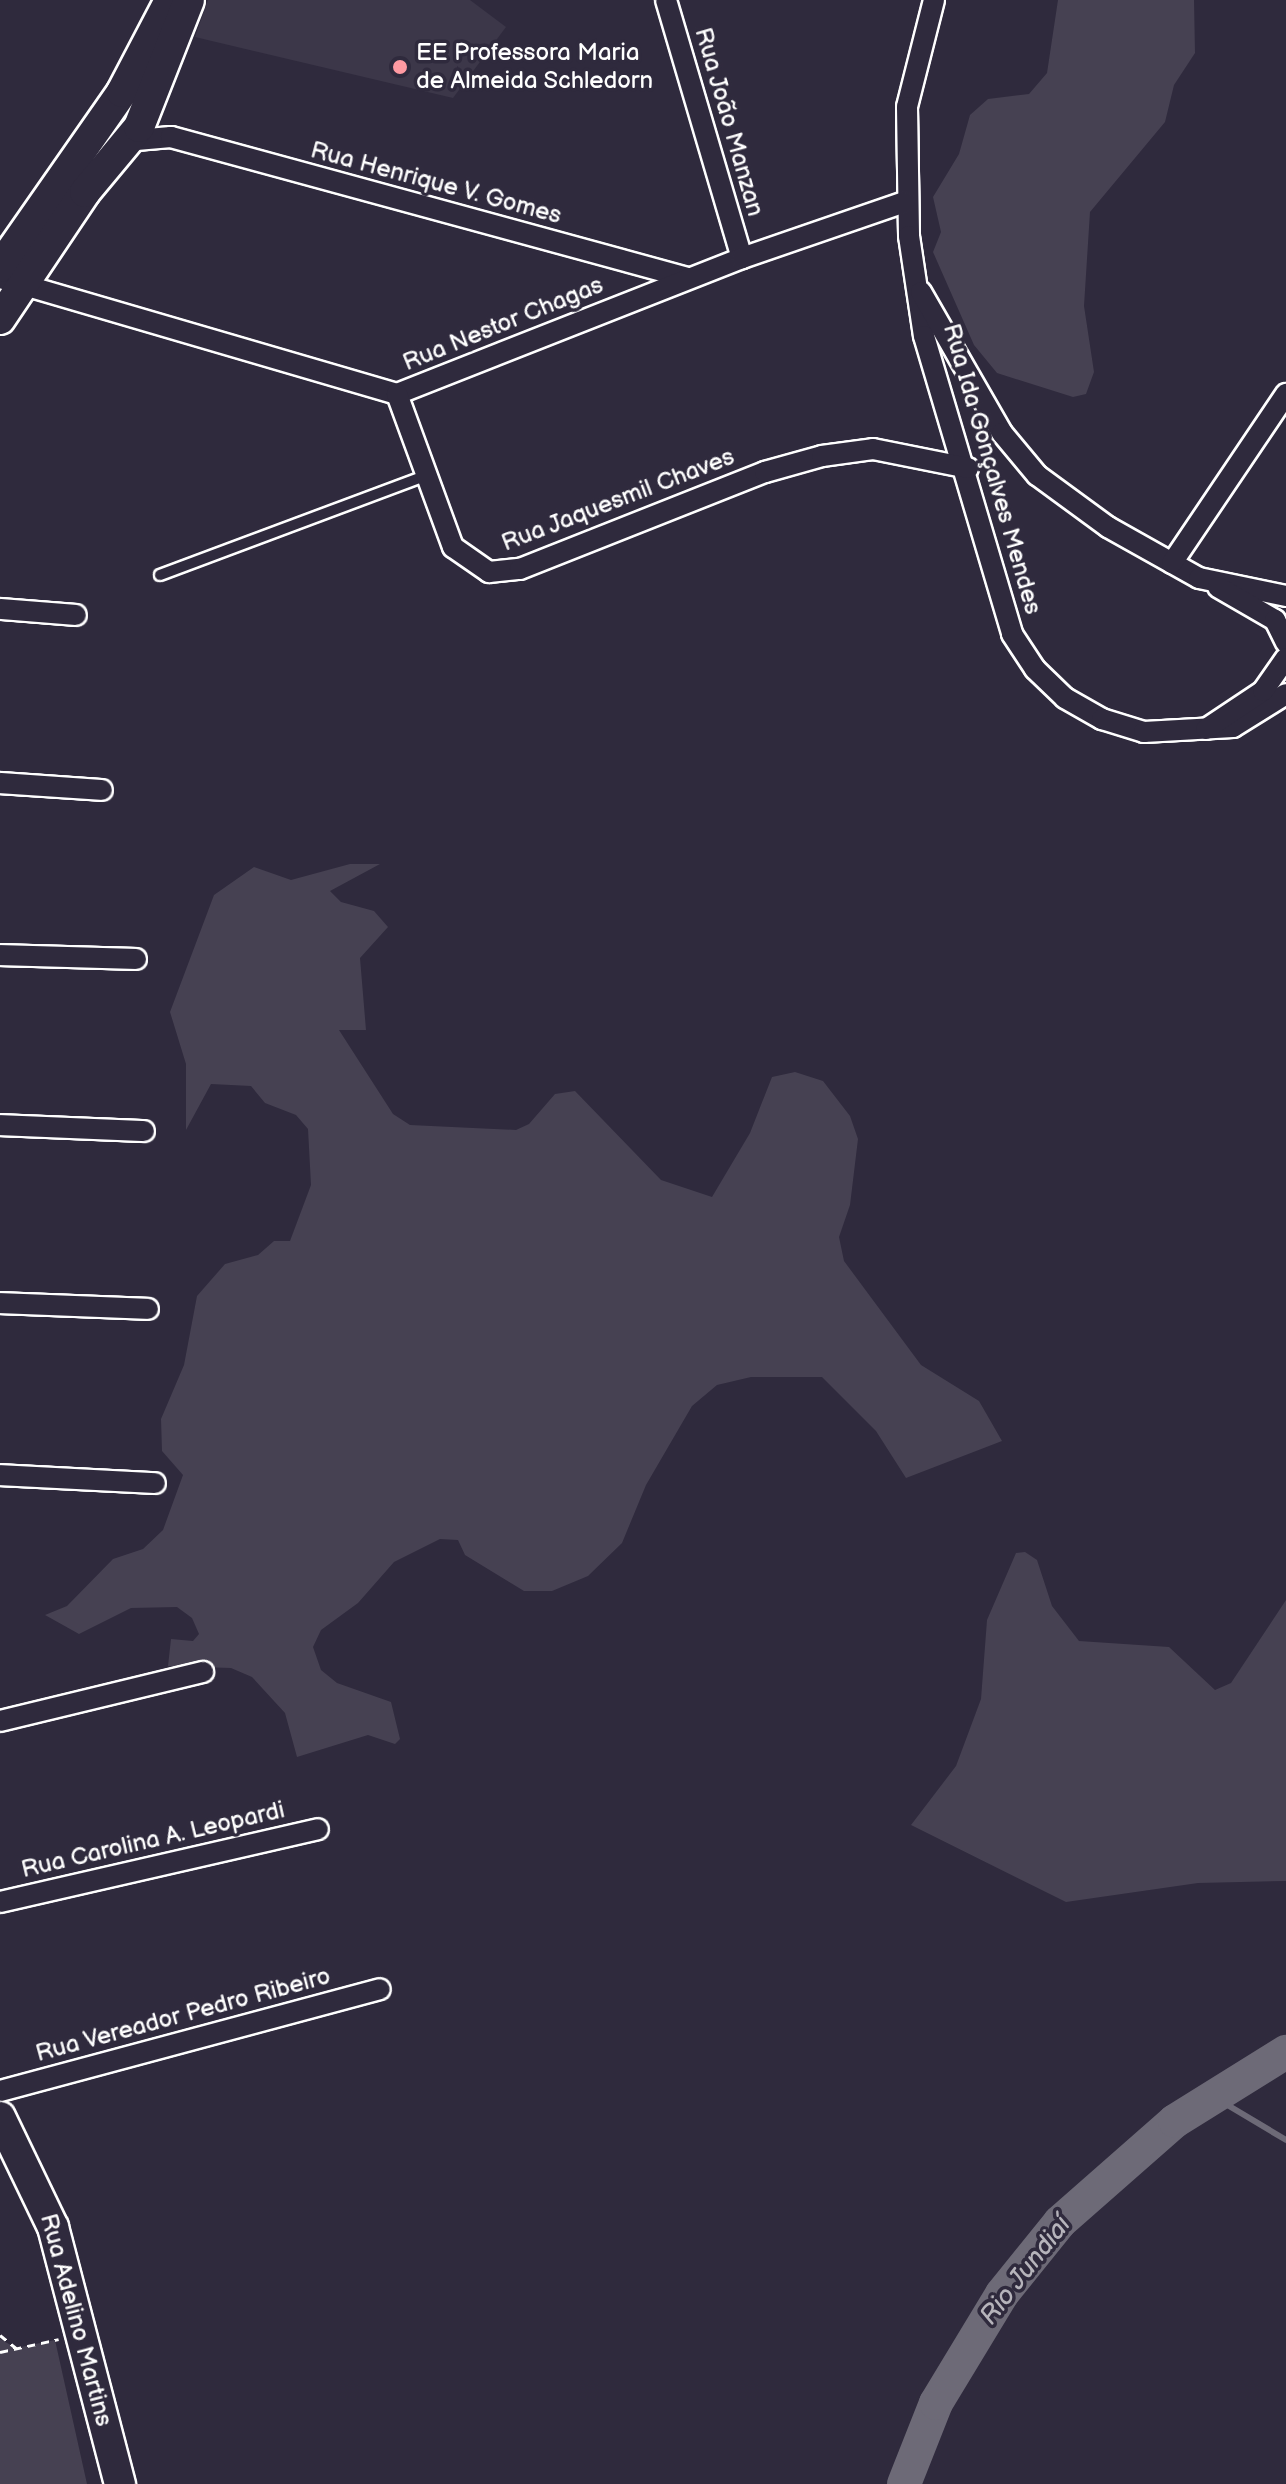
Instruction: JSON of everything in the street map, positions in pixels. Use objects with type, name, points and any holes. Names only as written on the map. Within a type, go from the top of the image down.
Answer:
[{"type":"street","points":[[0,319],[12,282],[113,131],[122,92],[170,0]]},
{"type":"street","points":[[0,267],[113,131],[147,109],[189,0]]},
{"type":"street","name":"Rua João Manzan","points":[[666,0],[742,258]]},
{"type":"street","name":"Rua Ida Gonçalves Mendes","points":[[934,0],[907,107],[905,202],[924,336],[968,468],[1008,622],[1035,669],[1065,698],[1102,719],[1144,732],[1203,732],[1233,727],[1286,694]]},
{"type":"street","points":[[122,92],[147,109],[171,137]]},
{"type":"street","name":"Rua Henrique V. Gomes","points":[[113,131],[171,137],[688,278]]},
{"type":"street","name":"Rua Nestor Chagas","points":[[12,282],[397,394],[688,278],[905,202]]},
{"type":"street","name":"Rua Ida Gonçalves Mendes","points":[[915,282],[1002,433],[1037,475],[1108,527],[1275,620],[1286,643]]},
{"type":"street","name":"Rua Jaquesmil Chaves","points":[[397,394],[453,547],[469,564],[500,573],[822,456],[884,450],[968,468]]},
{"type":"street","points":[[1172,563],[1286,394]]},
{"type":"street","name":"Rua Ida Gonçalves Mendes","points":[[1214,584],[1286,596]]},
{"type":"street","points":[[0,609],[76,615]]},
{"type":"street","points":[[1203,732],[1263,691],[1286,658]]},
{"type":"street","points":[[0,783],[102,790]]},
{"type":"street","points":[[0,955],[136,959]]},
{"type":"street","points":[[0,1125],[144,1131]]},
{"type":"street","points":[[0,1303],[148,1309]]},
{"type":"street","points":[[0,1475],[155,1483]]},
{"type":"street","points":[[0,1721],[203,1672]]},
{"type":"street","name":"Rua Carolina A. Leopardi","points":[[0,1902],[318,1829]]},
{"type":"street","name":"Rua Vereador Pedro Ribeiro","points":[[0,2091],[380,1989]]},
{"type":"street","name":"Rua Adelino Martins","points":[[0,2117],[53,2227],[120,2484]]},
{"type":"lane","points":[[160,575],[425,476]]},
{"type":"path","points":[[0,2352],[82,2334]]},
{"type":"path","points":[[0,2335],[16,2348]]},
{"type":"shaded area","name":"EE Professora Maria de Almeida Schledorn","points":[[208,0],[470,0],[506,27],[453,98],[195,37]]},
{"type":"shaded area","points":[[1058,0],[1194,0],[1195,53],[1174,85],[1165,122],[1090,212],[1084,306],[1094,372],[1086,394],[1073,397],[997,373],[974,345],[933,252],[941,232],[933,197],[959,154],[970,115],[988,99],[1029,94],[1047,73]]},
{"type":"shaded area","points":[[350,864],[380,864],[330,891],[341,902],[374,911],[388,927],[360,958],[366,1030],[339,1030],[393,1114],[410,1125],[516,1130],[529,1124],[555,1094],[575,1091],[661,1180],[712,1197],[750,1133],[772,1077],[795,1072],[823,1081],[850,1116],[858,1139],[850,1205],[839,1237],[844,1261],[921,1365],[979,1401],[1002,1441],[906,1478],[876,1431],[822,1377],[751,1377],[717,1385],[692,1406],[646,1485],[622,1543],[588,1576],[552,1591],[524,1591],[465,1555],[458,1540],[440,1539],[394,1562],[358,1603],[321,1630],[313,1647],[321,1670],[337,1683],[391,1702],[400,1739],[395,1744],[368,1735],[297,1757],[285,1713],[252,1677],[231,1668],[168,1666],[171,1639],[193,1641],[199,1634],[192,1618],[177,1607],[131,1608],[79,1634],[45,1615],[67,1606],[113,1559],[143,1549],[163,1530],[183,1475],[162,1451],[161,1419],[184,1365],[197,1296],[225,1264],[258,1255],[274,1241],[290,1241],[311,1185],[308,1129],[296,1115],[265,1103],[251,1086],[211,1084],[186,1130],[186,1064],[170,1012],[214,895],[254,867],[291,880]]},
{"type":"shaded area","points":[[1025,1552],[1037,1560],[1052,1606],[1079,1641],[1169,1647],[1215,1690],[1231,1683],[1286,1600],[1286,1881],[1198,1883],[1066,1902],[911,1825],[956,1766],[981,1699],[987,1620],[1016,1553]]},
{"type":"shaded area","points":[[0,2339],[16,2348],[55,2340],[87,2484],[0,2484]]},
{"type":"waterway","name":"Rio Jundiaí","points":[[904,2484],[936,2403],[1002,2294],[1060,2222],[1175,2121],[1286,2052]]},
{"type":"waterway","points":[[1214,2097],[1286,2140]]},
{"type":"place","name":"EE Professora Maria de Almeida Schledorn","points":[[400,67]]}]
